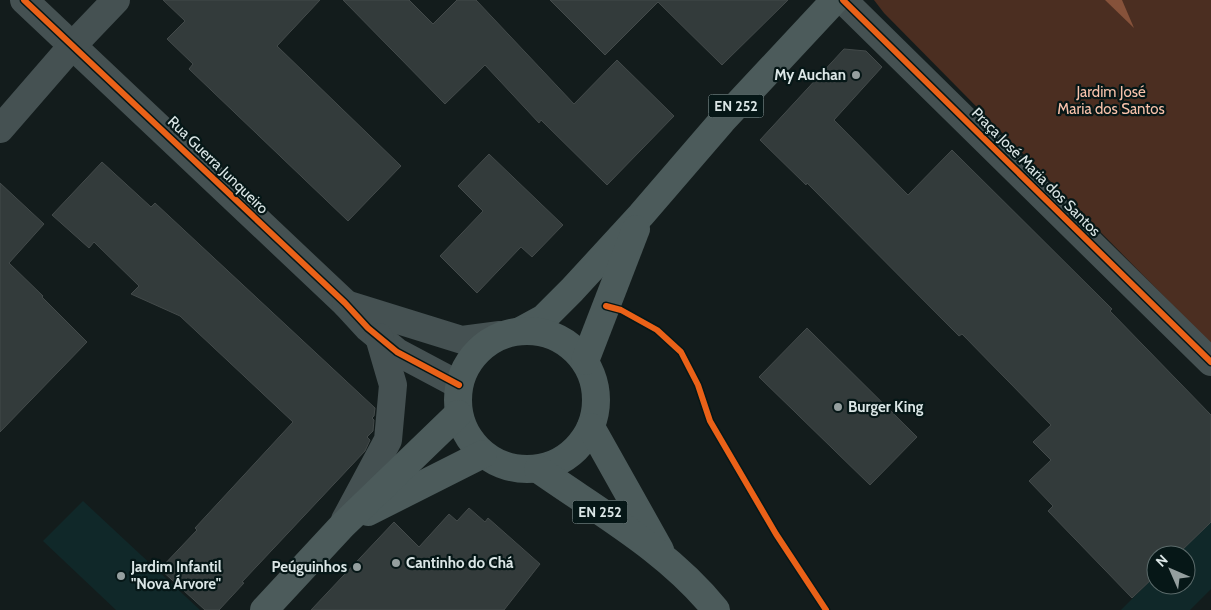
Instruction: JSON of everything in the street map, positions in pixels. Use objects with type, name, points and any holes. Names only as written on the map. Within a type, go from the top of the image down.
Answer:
[{"type":"main road","name":"EN 252","points":[[511,333],[540,331],[558,337],[573,347],[585,361],[593,376],[597,393],[596,410],[591,427],[578,447],[560,461],[538,469],[518,469],[500,464],[483,454],[467,436],[458,414],[457,400],[459,385],[467,364],[481,347],[511,333],[544,318],[641,215],[722,121],[836,0]]},
{"type":"main road","name":"EN 252","points":[[585,361],[641,215]]},
{"type":"main road","points":[[264,610],[342,526],[458,414]]},
{"type":"main road","name":"EN 252","points":[[591,427],[663,556]]},
{"type":"main road","points":[[342,526],[483,454]]},
{"type":"main road","name":"EN 252","points":[[538,469],[663,556],[716,610]]},
{"type":"street","name":"Rua Guerra Junqueiro","points":[[24,0],[345,303],[368,328],[397,352],[459,385]]},
{"type":"street","points":[[0,129],[73,45],[116,0]]},
{"type":"street","name":"Praça José Maria dos Santos","points":[[843,0],[1211,362]]},
{"type":"street","points":[[345,303],[462,340],[511,333]]},
{"type":"street","points":[[342,526],[388,440],[393,385],[379,337]]},
{"type":"shaded area","points":[[1105,0],[1122,0],[1134,28]]},
{"type":"shaded area","name":"Jardim Infantil \"Nova Árvore\"","points":[[83,501],[200,610],[116,610],[43,541]]},
{"type":"shaded area","points":[[1211,522],[1211,589],[1190,610],[1121,610],[1146,585],[1146,595],[1196,595],[1196,545],[1187,545]]},
{"type":"green space","name":"Jardim José Maria dos Santos","points":[[874,0],[1211,0],[1211,344],[884,13]]},
{"type":"building","points":[[163,0],[320,0],[277,46],[401,166],[348,221],[189,69],[193,64],[167,39],[185,21]]},
{"type":"building","points":[[343,0],[409,0],[433,24],[457,0],[476,0],[574,104],[617,60],[674,116],[607,185],[541,120],[539,123],[485,65],[445,104]]},
{"type":"building","points":[[550,0],[788,0],[722,65],[658,2],[605,55]]},
{"type":"building","points":[[844,49],[866,51],[882,67],[834,120],[908,195],[952,150],[1112,309],[1110,311],[1211,415],[1211,522],[1187,545],[1146,545],[1146,585],[1132,598],[1048,511],[1053,506],[1029,481],[1051,460],[1033,442],[1051,425],[962,334],[959,336],[807,183],[806,185],[760,140]]},
{"type":"building","points":[[489,154],[563,225],[532,257],[521,247],[477,293],[440,256],[483,211],[458,186]]},
{"type":"building","points":[[102,162],[151,207],[155,203],[375,408],[372,418],[374,420],[373,431],[367,437],[370,440],[365,451],[242,582],[244,583],[219,610],[205,610],[160,569],[197,530],[195,528],[293,422],[180,316],[131,294],[139,286],[94,242],[89,248],[52,215]]},
{"type":"building","points":[[0,183],[44,224],[9,263],[87,342],[0,432]]},
{"type":"building","name":"Burger King","points":[[807,328],[917,437],[870,485],[759,377]]},
{"type":"building","points":[[469,508],[485,522],[488,518],[540,564],[504,610],[311,610],[394,522],[419,547],[449,514],[457,521]]},
{"type":"cycle path","points":[[24,0],[345,303],[368,328],[397,352],[459,385]]},
{"type":"cycle path","points":[[843,0],[1211,362]]},
{"type":"cycle path","points":[[606,306],[621,310],[657,330],[681,352],[698,385],[710,421],[776,534],[826,610]]},
{"type":"place","name":"My Auchan","points":[[856,75]]},
{"type":"place","name":"Burger King","points":[[838,407]]},
{"type":"place","name":"Cantinho do Chá","points":[[396,563]]},
{"type":"place","name":"Peúguinhos","points":[[357,567]]},
{"type":"place","name":"Jardim Infantil \"Nova Árvore\"","points":[[121,576]]}]
